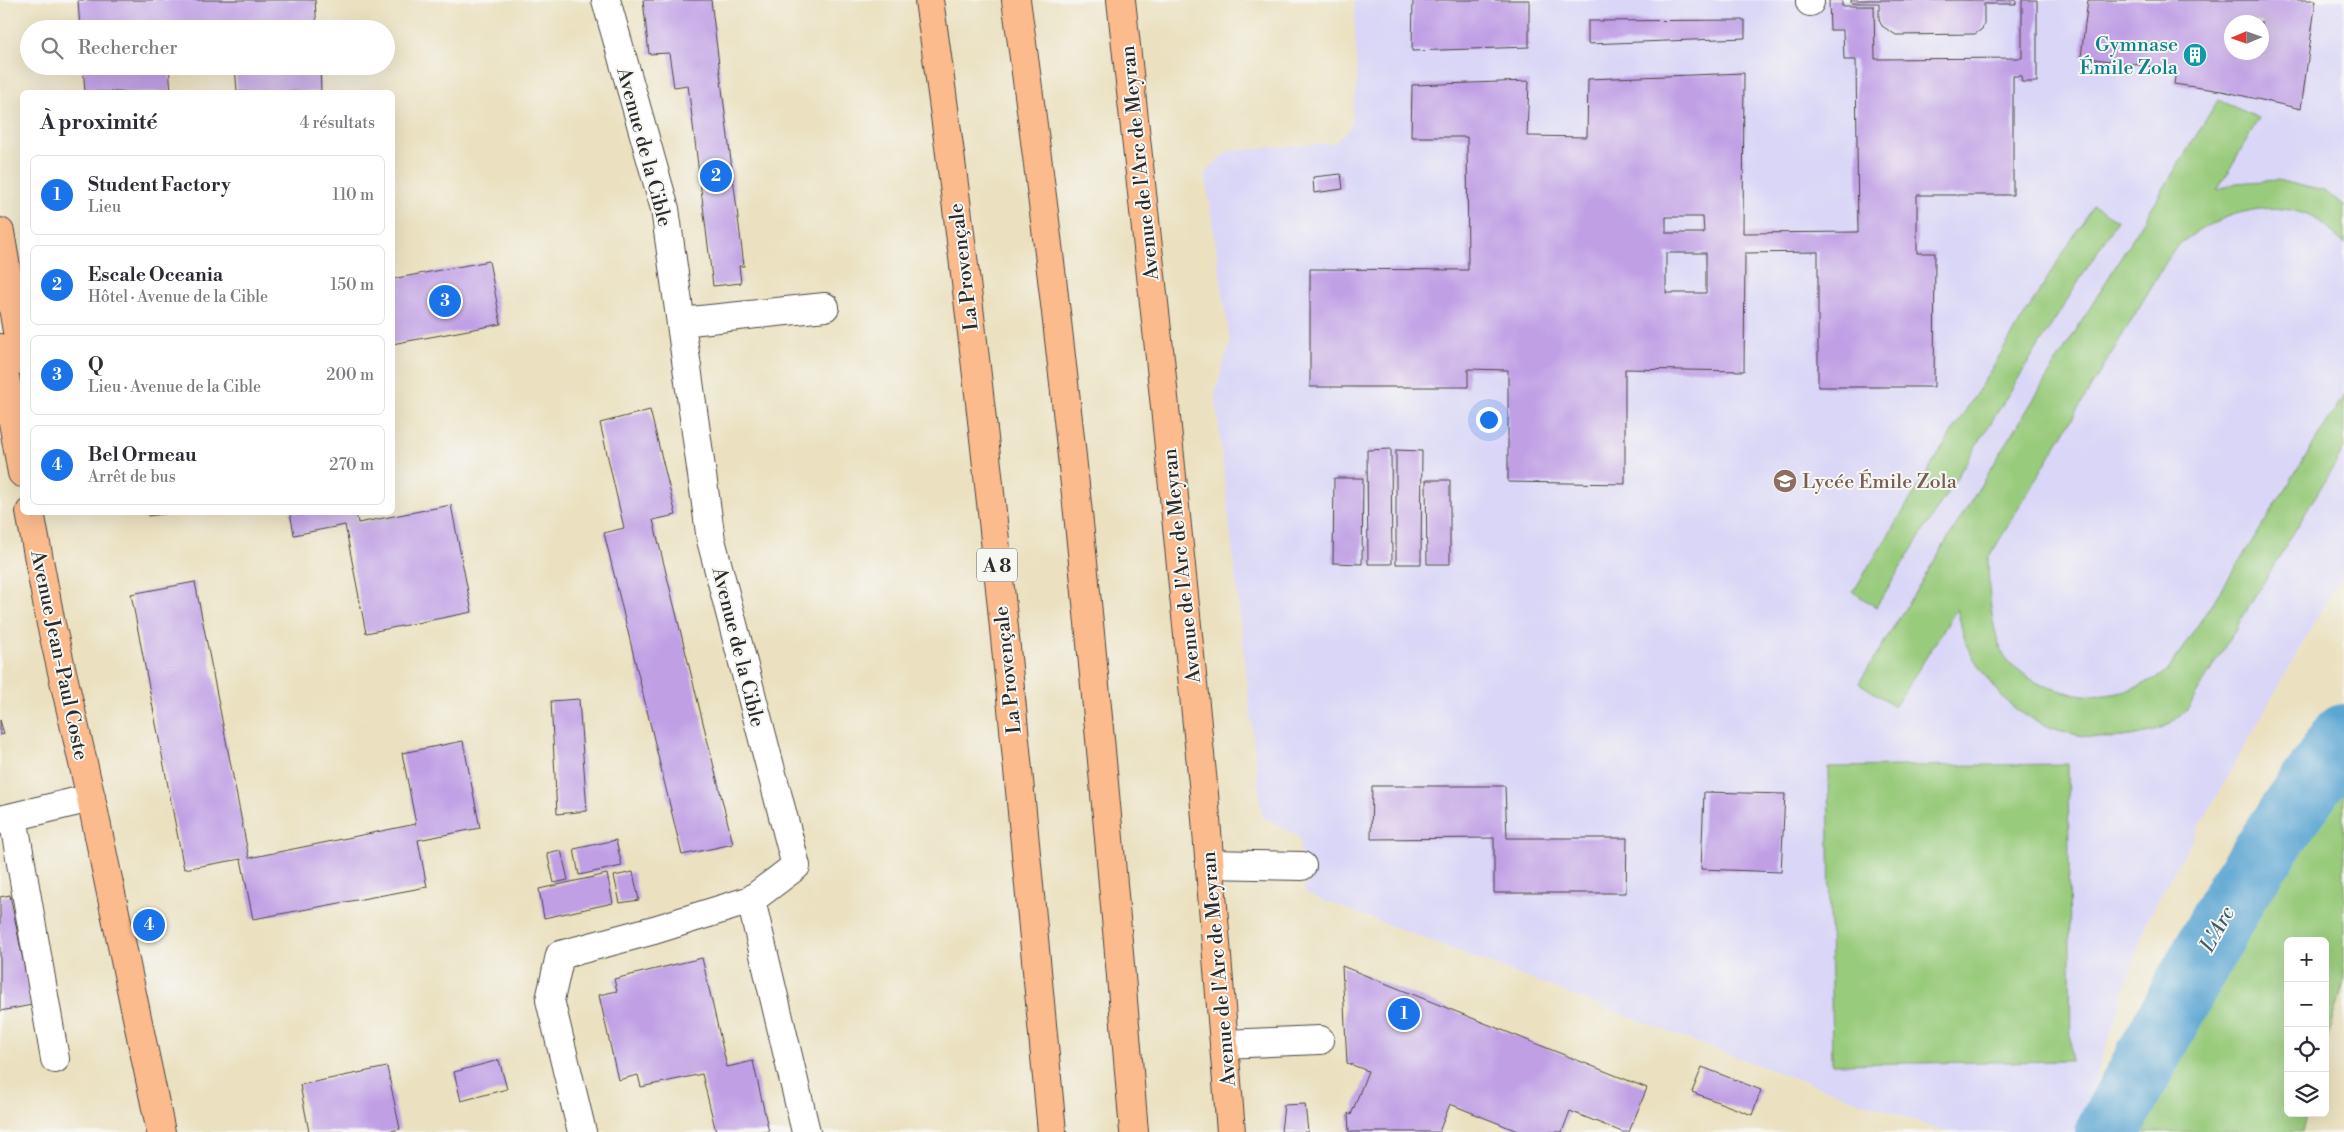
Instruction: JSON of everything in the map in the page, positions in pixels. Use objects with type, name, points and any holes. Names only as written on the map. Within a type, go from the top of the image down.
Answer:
[{"type":"main road","name":"La Provençale","points":[[929,0],[945,112],[988,480],[1052,1132]]},
{"type":"main road","points":[[1016,0],[1031,107],[1073,471],[1112,861],[1134,1132]]},
{"type":"main road","name":"Avenue de l'Arc de Meyran","points":[[1121,0],[1159,348],[1210,864],[1231,1132]]},
{"type":"main road","points":[[0,232],[20,348]]},
{"type":"main road","points":[[0,348],[20,462]]},
{"type":"main road","name":"Avenue Jean-Paul Coste","points":[[31,515],[45,552],[91,798],[161,1132]]},
{"type":"main road","name":"Avenue Jean-Paul Coste","points":[[45,552],[47,515]]},
{"type":"street","name":"Avenue de la Cible","points":[[582,1132],[550,1000],[560,955],[654,930],[751,900],[796,866],[711,540],[665,209],[606,0]]},
{"type":"street","points":[[681,322],[825,307]]},
{"type":"street","points":[[55,1059],[7,818],[91,798]]},
{"type":"street","points":[[1210,864],[1302,866]]},
{"type":"street","points":[[751,900],[806,1132]]},
{"type":"street","points":[[1224,1044],[1320,1040]]},
{"type":"shaded area","name":"Lycée Émile Zola","points":[[1354,0],[2344,0],[2344,570],[2149,916],[2078,1132],[1947,1132],[1719,1051],[1305,893],[1299,836],[1262,817],[1215,392],[1230,343],[1205,172],[1229,151],[1334,143],[1350,128],[1357,82]]},
{"type":"green space","points":[[2218,100],[2259,118],[2217,191],[2236,183],[2277,180],[2324,191],[2344,205],[2344,245],[2325,225],[2304,214],[2285,209],[2265,209],[2225,218],[2207,226],[2174,249],[1988,559],[1993,621],[2004,656],[2013,666],[2040,684],[2073,694],[2101,695],[2127,691],[2167,672],[2251,544],[2344,395],[2344,449],[2188,708],[2174,721],[2150,732],[2133,736],[2098,738],[2072,734],[2036,721],[2017,710],[2001,696],[1975,661],[1966,642],[1957,609],[1895,706],[1859,683]]},
{"type":"green space","points":[[2093,205],[2117,220],[1876,607],[1853,592]]},
{"type":"green space","points":[[2344,736],[2344,982],[2329,1034],[2329,937],[2284,937],[2284,1117],[2306,1117],[2302,1132],[2107,1132],[2238,890]]},
{"type":"green space","points":[[2068,764],[2071,1061],[1832,1064],[1828,767]]},
{"type":"building","points":[[78,0],[315,0],[316,20],[79,20]]},
{"type":"building","points":[[643,0],[711,0],[744,266],[739,266],[741,283],[713,286],[688,85],[674,87],[669,53],[649,54]]},
{"type":"building","points":[[1413,0],[1529,0],[1529,47],[1412,51]]},
{"type":"building","points":[[1829,0],[1842,0],[1842,6],[1874,6],[1875,59],[2022,58],[2022,0],[2037,0],[2037,82],[2021,82],[2022,76],[2013,76],[2013,195],[1917,195],[1917,253],[1935,253],[1934,387],[1818,387],[1818,252],[1745,253],[1744,371],[1625,369],[1625,484],[1508,482],[1508,370],[1468,369],[1468,387],[1310,387],[1310,269],[1468,270],[1467,137],[1411,137],[1412,85],[1529,81],[1527,136],[1587,137],[1588,79],[1744,73],[1743,233],[1858,232],[1856,60],[1844,60],[1843,30],[1830,30]],"holes":[[[1666,217],[1703,217],[1704,233],[1666,233]],[[1666,253],[1706,253],[1706,293],[1666,293]]]},
{"type":"building","points":[[1851,0],[2016,0],[2016,4],[1984,4],[1984,24],[1982,29],[1975,34],[1896,35],[1882,26],[1879,20],[1879,3],[1851,3]]},
{"type":"building","name":"Gymnase Émile Zola","points":[[2088,0],[2316,0],[2301,109],[2222,91],[2174,84],[2176,70],[2081,57]]},
{"type":"building","points":[[1745,20],[1745,38],[1588,44],[1588,21]]},
{"type":"building","points":[[84,75],[170,75],[171,90],[85,90]]},
{"type":"building","points":[[236,75],[320,75],[321,90],[237,90]]},
{"type":"building","points":[[1341,174],[1343,189],[1314,193],[1313,177]]},
{"type":"building","points":[[489,261],[501,324],[395,343],[395,278]]},
{"type":"building","points":[[650,410],[676,515],[653,520],[733,844],[682,855],[604,533],[624,528],[600,423]]},
{"type":"building","points":[[1391,449],[1392,564],[1368,564],[1367,450]]},
{"type":"building","points":[[1396,450],[1422,451],[1421,564],[1396,564]]},
{"type":"building","points":[[1334,478],[1363,478],[1362,564],[1333,563]]},
{"type":"building","points":[[1426,480],[1450,480],[1450,564],[1427,564]]},
{"type":"building","points":[[451,505],[472,612],[366,633],[345,525],[294,535],[291,515],[357,515],[358,523]]},
{"type":"building","points":[[195,582],[249,858],[416,824],[402,753],[463,741],[480,828],[418,840],[427,887],[253,919],[241,859],[184,869],[131,594]]},
{"type":"building","points":[[579,699],[587,811],[557,814],[551,701]]},
{"type":"building","points":[[0,720],[4,734],[0,735]]},
{"type":"building","points":[[1372,786],[1505,786],[1507,838],[1627,838],[1626,893],[1494,893],[1494,838],[1371,839]]},
{"type":"building","points":[[1704,792],[1785,794],[1781,872],[1701,869]]},
{"type":"building","points":[[616,840],[622,866],[579,875],[574,849]]},
{"type":"building","points":[[561,850],[568,880],[554,883],[547,853]]},
{"type":"building","points":[[633,872],[639,900],[620,903],[614,876]]},
{"type":"building","points":[[607,874],[613,903],[544,918],[539,889]]},
{"type":"building","points":[[10,895],[32,1005],[0,1011],[0,897]]},
{"type":"building","points":[[702,958],[727,1067],[753,1061],[769,1132],[716,1132],[702,1074],[641,1087],[638,1075],[618,1080],[599,995],[617,991],[614,979]]},
{"type":"building","points":[[1342,966],[1647,1088],[1629,1132],[1622,1132],[1570,1111],[1562,1132],[1520,1132],[1450,1104],[1439,1132],[1349,1132],[1348,1113],[1351,1115],[1368,1071],[1347,1063]]},
{"type":"building","points":[[499,1060],[507,1089],[461,1101],[454,1072]]},
{"type":"building","points":[[387,1067],[400,1129],[386,1132],[309,1132],[300,1085]]},
{"type":"building","points":[[1702,1067],[1761,1090],[1752,1115],[1692,1092]]},
{"type":"building","points":[[1305,1104],[1308,1132],[1281,1132],[1284,1105]]},
{"type":"waterway","name":"L'Arc","points":[[2107,1132],[2238,890],[2344,736]]},
{"type":"place","name":"Gymnase Émile Zola","points":[[2195,55]]},
{"type":"place","name":"Escale Oceania","points":[[716,176]]},
{"type":"place","name":"Q","points":[[445,301]]},
{"type":"place","name":"Lycée Émile Zola","points":[[1785,481]]},
{"type":"place","name":"Bel Ormeau","points":[[149,925]]},
{"type":"place","name":"Student Factory","points":[[1404,1014]]}]
